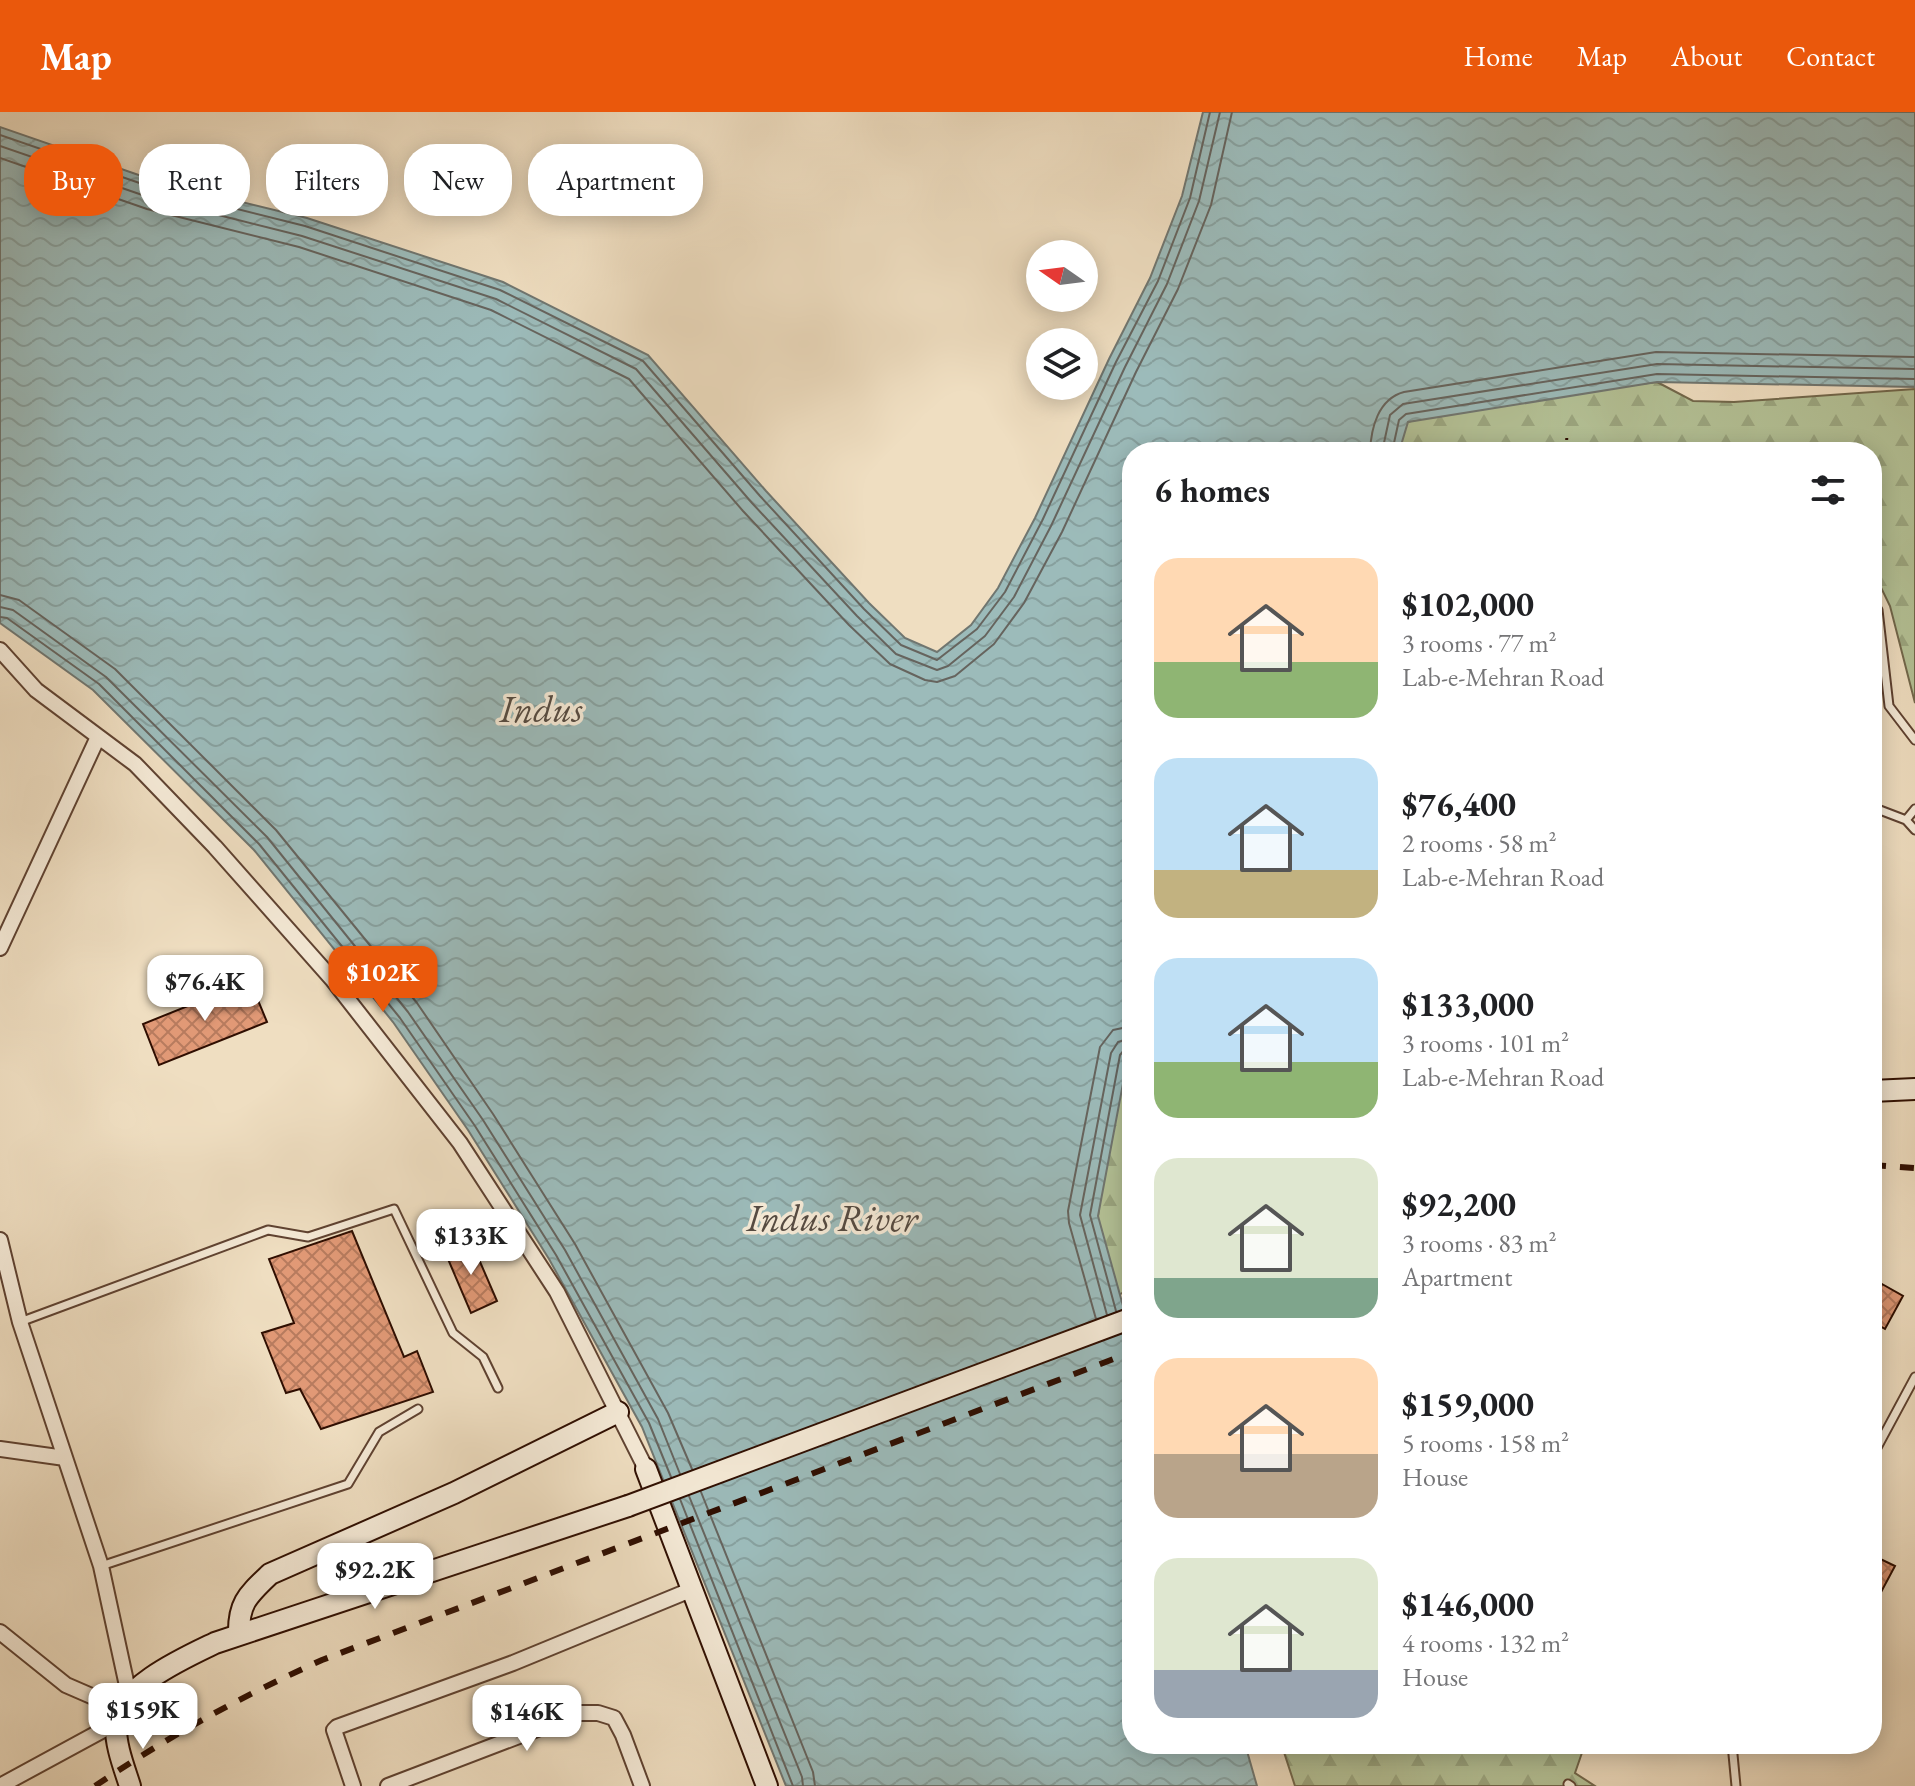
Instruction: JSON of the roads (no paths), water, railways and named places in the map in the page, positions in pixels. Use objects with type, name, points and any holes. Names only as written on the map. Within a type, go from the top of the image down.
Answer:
[{"type":"main road","points":[[1882,1091],[1915,1089]]},
{"type":"main road","points":[[130,1786],[117,1742],[121,1709],[178,1661],[215,1643],[628,1506],[1122,1322]]},
{"type":"main road","points":[[239,1635],[238,1614],[247,1595],[270,1574],[454,1493],[618,1412]]},
{"type":"main road","points":[[646,1469],[767,1786]]},
{"type":"street","points":[[0,650],[36,690],[135,764],[215,847],[332,979],[460,1143],[557,1292],[646,1469]]},
{"type":"street","points":[[0,948],[98,737]]},
{"type":"street","points":[[0,1240],[20,1322],[101,1566],[121,1709]]},
{"type":"street","points":[[0,1449],[65,1458]]},
{"type":"street","points":[[353,1786],[334,1730],[337,1727],[513,1663],[693,1589]]},
{"type":"street","points":[[0,1632],[66,1685],[121,1709]]},
{"type":"street","points":[[0,1786],[121,1709]]},
{"type":"street","points":[[388,1786],[579,1713],[598,1713],[614,1718],[642,1786]]},
{"type":"lane","points":[[1882,645],[1889,706],[1915,740]]},
{"type":"lane","points":[[1906,820],[1915,809]]},
{"type":"lane","points":[[1882,811],[1906,820],[1915,830]]},
{"type":"lane","points":[[20,1322],[268,1230],[308,1237],[394,1209],[453,1333],[483,1357],[498,1388]]},
{"type":"lane","points":[[1882,1438],[1915,1377]]},
{"type":"lane","points":[[101,1566],[348,1484],[379,1432],[418,1409]]},
{"type":"lane","points":[[1732,1754],[1736,1786]]},
{"type":"water","points":[[1203,112],[1915,112],[1915,387],[1657,382],[1408,422],[1402,442],[1122,442],[1122,1089],[1098,1216],[1122,1302],[1122,1754],[1248,1754],[1257,1786],[786,1786],[642,1427],[549,1259],[468,1130],[393,1022],[254,850],[93,690],[0,623],[0,127],[49,144],[24,144],[24,216],[123,216],[123,170],[139,175],[139,216],[250,216],[250,204],[266,208],[266,216],[307,218],[503,282],[648,355],[869,603],[905,638],[937,652],[971,625],[998,588],[1035,518],[1090,400],[1098,400],[1098,383],[1150,278],[1182,196]]},
{"type":"railway","points":[[1882,1166],[1915,1168]]},
{"type":"railway","points":[[95,1786],[206,1718],[322,1660],[1122,1356]]},
{"type":"water label","name":"Indus","points":[[541,708]]},
{"type":"water label","name":"Indus River","points":[[832,1217]]}]
